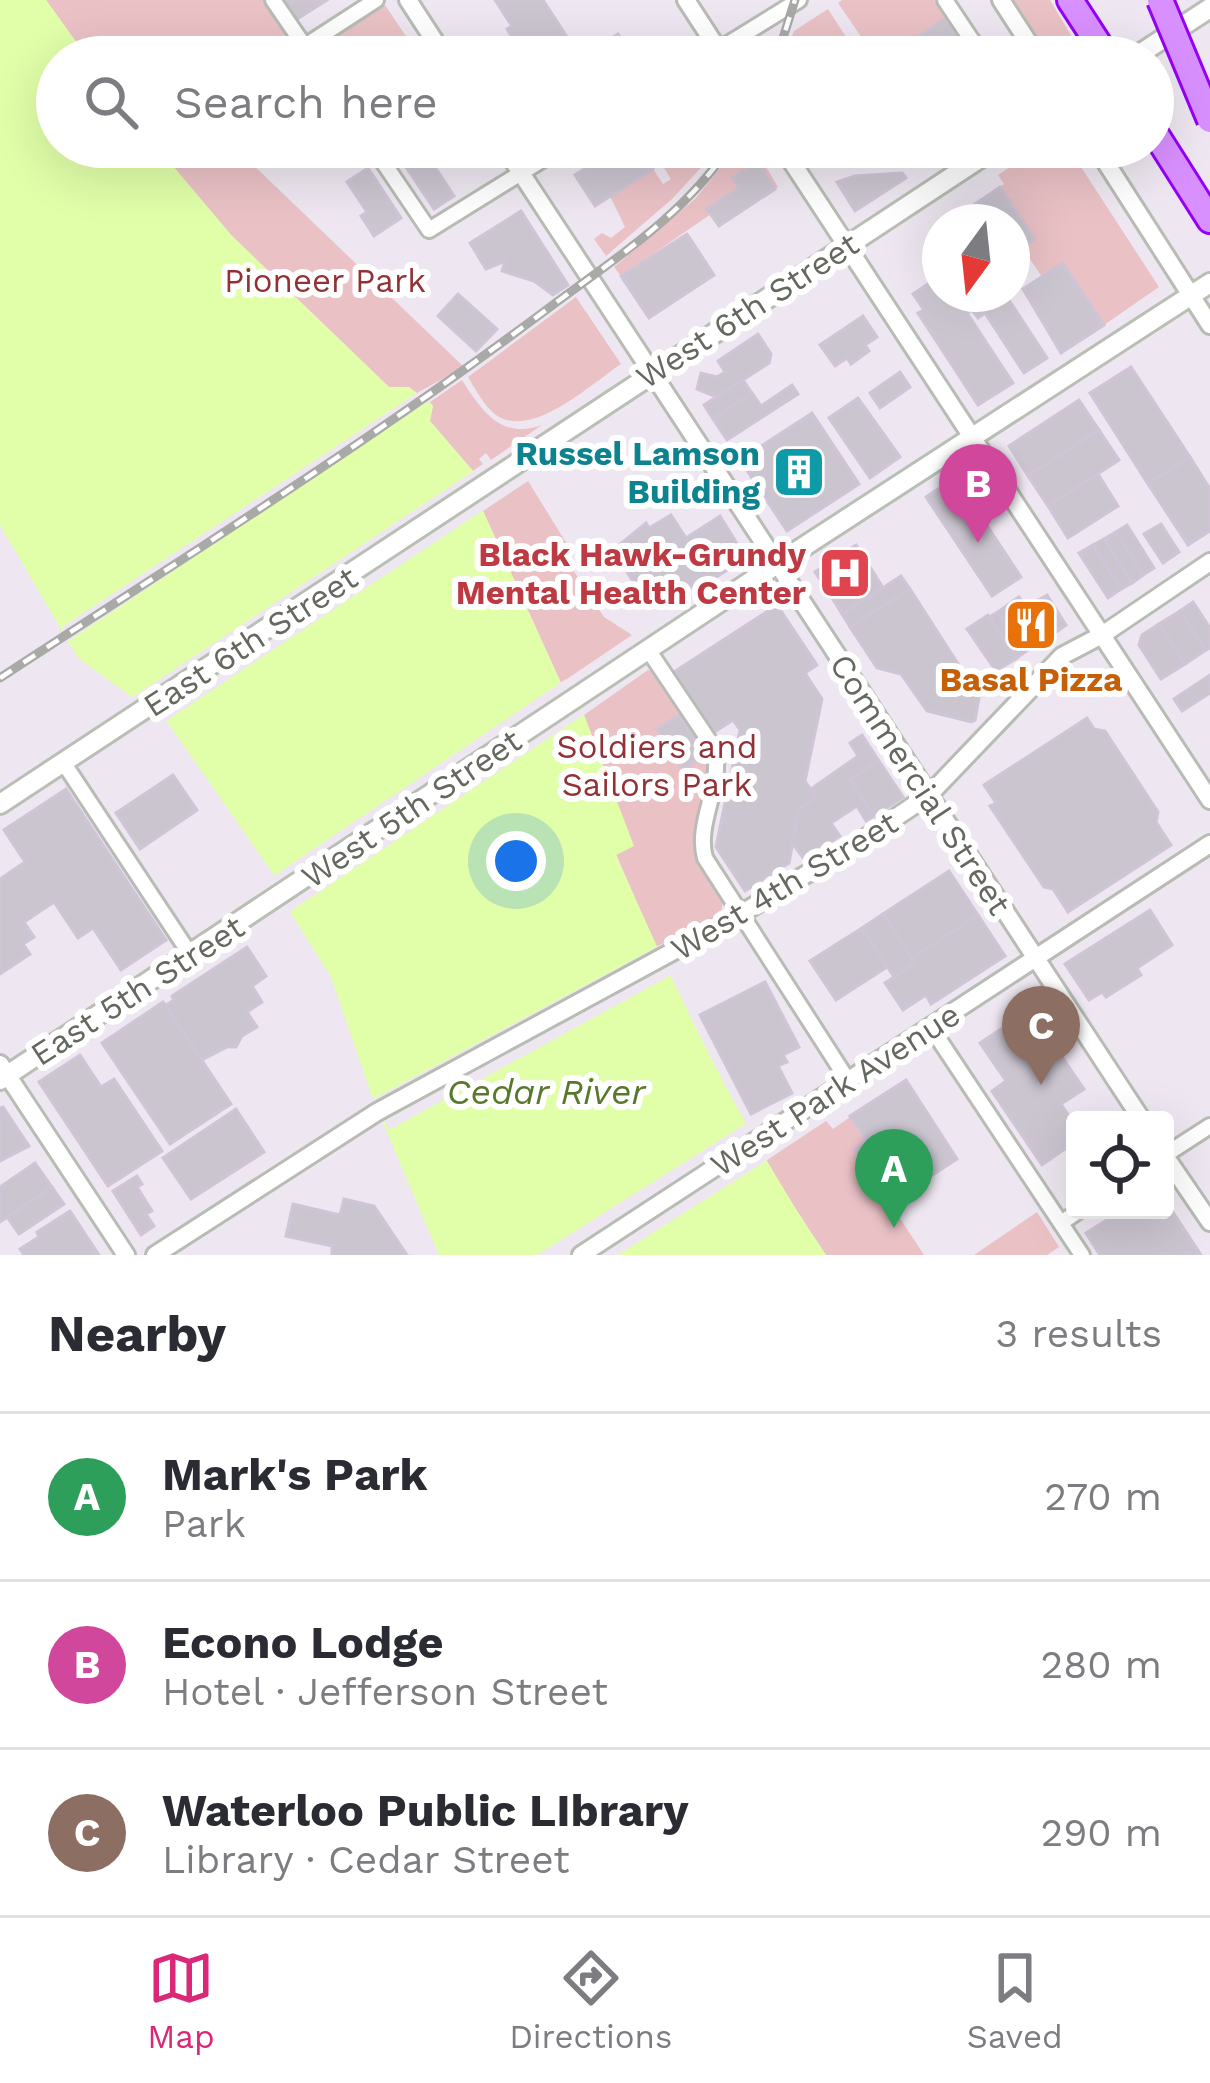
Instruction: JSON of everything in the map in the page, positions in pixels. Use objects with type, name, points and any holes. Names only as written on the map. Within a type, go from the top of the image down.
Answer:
[{"type":"highway","points":[[1070,0],[1093,36]]},
{"type":"highway","points":[[1160,0],[1210,119]]},
{"type":"highway","points":[[1174,163],[1210,220]]},
{"type":"main road","points":[[1167,36],[1210,8]]},
{"type":"main road","name":"West 6th Street","points":[[499,477],[965,168]]},
{"type":"main road","name":"West 5th Street","points":[[275,899],[1210,283]]},
{"type":"main road","name":"East 6th Street","points":[[0,804],[499,477]]},
{"type":"main road","name":"East 5th Street","points":[[2,1073],[275,899]]},
{"type":"street","points":[[273,0],[298,36]]},
{"type":"street","points":[[328,36],[376,0]]},
{"type":"street","points":[[408,0],[431,36]]},
{"type":"street","points":[[686,0],[706,36]]},
{"type":"street","points":[[745,36],[799,0]]},
{"type":"street","points":[[945,0],[969,36]]},
{"type":"street","points":[[1001,0],[1024,36]]},
{"type":"street","points":[[387,168],[429,230],[529,168]]},
{"type":"street","name":"Commercial Street","points":[[518,168],[1136,1111]]},
{"type":"street","points":[[796,168],[1210,800]]},
{"type":"street","points":[[1109,168],[1210,325]]},
{"type":"street","name":"West 4th Street","points":[[154,1255],[376,1112],[742,914],[929,795],[1062,656],[1102,635],[1210,562]]},
{"type":"street","points":[[649,652],[714,748],[716,776],[702,848],[848,1079]]},
{"type":"street","points":[[63,762],[190,954]]},
{"type":"street","name":"West Park Avenue","points":[[581,1255],[1210,844]]},
{"type":"street","points":[[930,1026],[1082,1255]]},
{"type":"street","points":[[2,1073],[126,1255]]},
{"type":"street","points":[[1174,1149],[1210,1126]]},
{"type":"street","points":[[1174,1168],[1210,1222]]},
{"type":"street","points":[[1060,1222],[1066,1218]]},
{"type":"green space","points":[[46,0],[265,0],[290,36],[72,36]]},
{"type":"green space","points":[[934,0],[946,18],[919,36],[861,36],[838,3]]},
{"type":"green space","points":[[1013,0],[1050,0],[1071,36],[1036,36]]},
{"type":"green space","points":[[385,5],[406,36],[335,36]]},
{"type":"green space","points":[[828,9],[845,36],[792,36]]},
{"type":"green space","name":"Pioneer Park","points":[[175,168],[256,168],[464,367],[417,393],[408,387],[389,387],[231,235]]},
{"type":"green space","points":[[664,168],[701,168],[606,256],[594,239],[602,233],[611,238],[625,227],[610,196],[653,169],[663,184],[671,179]]},
{"type":"green space","points":[[720,168],[753,168],[739,188],[708,208],[711,214],[621,276],[614,267],[695,199]]},
{"type":"green space","points":[[760,168],[767,168],[775,189]]},
{"type":"green space","points":[[1008,168],[1082,168],[1159,287],[1104,325],[1064,264],[1042,277],[1030,259],[1034,239],[1030,204],[1011,204],[1000,187],[1004,184],[998,175]]},
{"type":"green space","points":[[576,297],[621,364],[543,415],[510,421],[496,415],[468,377]]},
{"type":"green space","points":[[462,380],[485,412],[504,426],[528,429],[542,425],[491,460],[486,453],[479,459],[483,464],[473,471],[429,420],[430,402]]},
{"type":"green space","points":[[528,481],[570,549],[573,570],[604,617],[632,635],[561,683],[483,511]]},
{"type":"green space","name":"Soldiers and Sailors Park","points":[[648,670],[658,674],[711,758],[695,844],[700,864],[722,901],[719,916],[656,947],[616,854],[633,845],[584,715]]},
{"type":"green space","points":[[850,1117],[900,1196],[892,1206],[924,1255],[826,1255],[764,1162],[826,1121],[833,1129]]},
{"type":"green space","points":[[1037,1212],[1059,1247],[1047,1255],[974,1255]]},
{"type":"water","name":"Cedar River","points":[[0,0],[46,0],[72,36],[36,36],[36,168],[175,168],[231,235],[389,387],[409,387],[433,406],[430,421],[473,471],[483,511],[545,648],[561,683],[584,715],[634,846],[616,855],[663,958],[738,1110],[826,1255],[439,1255],[373,1099],[331,977],[290,912],[274,875],[168,723],[78,658],[0,525]]},
{"type":"pier","points":[[417,393],[428,401],[70,640],[62,627]]},
{"type":"pier","points":[[478,468],[488,507],[160,725],[128,700]]},
{"type":"pier","points":[[566,679],[589,711],[285,915],[269,879]]},
{"type":"pier","points":[[662,944],[677,972],[389,1130],[373,1099]]},
{"type":"pier","points":[[750,1121],[769,1159],[618,1255],[537,1255]]},
{"type":"building","points":[[280,0],[327,0],[294,21]]},
{"type":"building","points":[[495,0],[543,0],[566,36],[512,36],[507,29],[512,26]]},
{"type":"building","points":[[946,18],[958,36],[919,36]]},
{"type":"building","points":[[368,168],[401,218],[374,236],[361,216],[367,212],[347,182]]},
{"type":"building","points":[[407,168],[436,168],[454,196],[434,209]]},
{"type":"building","points":[[586,168],[653,169],[595,206],[575,175]]},
{"type":"building","points":[[748,168],[761,168],[775,189],[719,226],[707,209],[739,188],[733,178]]},
{"type":"building","points":[[902,173],[906,178],[855,211],[837,182],[855,176]]},
{"type":"building","points":[[1000,187],[1011,204],[975,204]]},
{"type":"building","points":[[521,211],[568,285],[553,295],[534,281],[502,271],[505,261],[486,269],[470,243]]},
{"type":"building","points":[[687,234],[714,275],[649,318],[621,276]]},
{"type":"building","points":[[1063,263],[1104,325],[1061,353],[1030,301],[1030,284]]},
{"type":"building","points":[[458,294],[497,329],[476,351],[438,316]]},
{"type":"building","points":[[969,312],[1013,383],[978,405],[918,313]]},
{"type":"building","points":[[974,312],[1017,312],[1047,358],[1024,373],[985,313],[978,318]]},
{"type":"building","points":[[863,316],[877,337],[865,345],[869,351],[851,364],[847,358],[835,366],[820,345]]},
{"type":"building","points":[[758,334],[771,354],[769,363],[717,397],[697,389],[701,373],[717,377],[725,372],[718,361]]},
{"type":"building","points":[[1131,367],[1190,457],[1148,484],[1090,393]]},
{"type":"building","points":[[900,372],[910,387],[880,408],[870,393]]},
{"type":"building","points":[[743,380],[752,393],[713,419],[704,405]]},
{"type":"building","points":[[792,385],[798,394],[727,440],[713,419],[752,393],[761,406]]},
{"type":"building","points":[[858,398],[900,457],[870,478],[829,418]]},
{"type":"building","points":[[1079,400],[1099,430],[1028,476],[1009,446]]},
{"type":"building","name":"Russel Lamson Building","points":[[812,413],[859,484],[787,531],[740,460]]},
{"type":"building","points":[[1099,430],[1119,460],[1048,506],[1028,476]]},
{"type":"building","points":[[1190,457],[1210,489],[1210,531],[1188,545],[1148,484]]},
{"type":"building","points":[[966,471],[987,502],[976,509],[1021,577],[992,596],[926,497]]},
{"type":"building","points":[[1098,474],[1118,506],[1068,538],[1048,506]]},
{"type":"building","points":[[671,515],[686,538],[720,516],[746,558],[694,591],[691,585],[674,596],[671,591],[648,605],[613,550],[646,523],[649,528]]},
{"type":"building","points":[[1161,524],[1179,552],[1163,563],[1144,534]]},
{"type":"building","points":[[1127,525],[1154,568],[1143,575],[1116,532]]},
{"type":"building","points":[[1116,532],[1143,575],[1132,583],[1104,539]]},
{"type":"building","points":[[1104,539],[1132,583],[1121,589],[1093,545]]},
{"type":"building","name":"Black Hawk-Grundy Mental Health Center","points":[[856,545],[875,575],[834,601],[815,572]]},
{"type":"building","points":[[1093,545],[1121,589],[1108,598],[1079,553]]},
{"type":"building","points":[[875,575],[883,588],[842,614],[834,601]]},
{"type":"building","points":[[901,576],[910,589],[850,627],[842,614]]},
{"type":"building","points":[[910,589],[971,684],[983,676],[971,722],[927,711],[901,674],[877,668],[850,627]]},
{"type":"building","points":[[1047,595],[1066,625],[1056,632],[1037,601]]},
{"type":"building","name":"Basal Pizza","points":[[1019,597],[1047,638],[1036,645],[1009,604]]},
{"type":"building","points":[[1193,602],[1210,628],[1206,650],[1180,611]]},
{"type":"building","points":[[1009,604],[1036,645],[1025,652],[998,612]]},
{"type":"building","points":[[777,605],[817,665],[805,673],[822,699],[805,781],[816,797],[799,809],[789,863],[745,891],[716,847],[740,730],[733,720],[713,733],[674,672]]},
{"type":"building","points":[[1040,606],[1056,632],[1047,638],[1030,612]]},
{"type":"building","points":[[1180,611],[1206,650],[1185,664],[1159,624]]},
{"type":"building","points":[[998,612],[1025,652],[1017,658],[989,617]]},
{"type":"building","points":[[988,615],[1017,658],[996,671],[967,629]]},
{"type":"building","points":[[1159,624],[1185,664],[1161,679],[1139,645],[1142,635]]},
{"type":"building","points":[[1210,675],[1210,693],[1182,711],[1174,699]]},
{"type":"building","points":[[679,715],[705,755],[683,769],[657,729]]},
{"type":"building","points":[[1087,718],[1094,729],[1105,731],[1158,812],[1156,822],[1171,845],[1068,912],[1053,889],[1044,887],[990,806],[996,803],[984,785]]},
{"type":"building","points":[[862,735],[879,761],[850,779],[874,816],[866,821],[857,806],[831,823],[840,836],[804,859],[792,843],[799,809],[816,797],[811,789],[858,756],[850,743]]},
{"type":"building","points":[[879,761],[903,797],[874,816],[850,779]]},
{"type":"building","points":[[173,775],[197,810],[140,849],[116,813]]},
{"type":"building","points":[[66,789],[166,940],[121,970],[93,928],[78,938],[54,902],[24,922],[34,937],[23,944],[30,954],[0,974],[0,879],[25,862],[4,830]]},
{"type":"building","points":[[949,871],[978,915],[912,958],[883,914]]},
{"type":"building","points":[[1150,910],[1172,945],[1137,968],[1141,975],[1106,997],[1102,992],[1089,1000],[1065,964]]},
{"type":"building","points":[[883,914],[915,963],[894,977],[862,928]]},
{"type":"building","points":[[978,915],[1005,956],[931,1004],[926,995],[903,1010],[885,983],[915,963],[912,958]]},
{"type":"building","points":[[862,928],[887,967],[836,1000],[810,961]]},
{"type":"building","points":[[247,947],[266,976],[252,986],[262,1002],[247,1012],[257,1027],[242,1036],[236,1047],[202,1060],[166,1005],[174,1000],[172,996]]},
{"type":"building","points":[[765,982],[799,1047],[783,1055],[787,1062],[778,1066],[792,1093],[751,1114],[700,1015]]},
{"type":"building","points":[[163,1002],[231,1104],[170,1144],[102,1043]]},
{"type":"building","points":[[1030,1010],[1084,1089],[1061,1104],[1066,1112],[1066,1148],[1042,1165],[992,1091],[1006,1081],[980,1043]]},
{"type":"building","points":[[80,1055],[101,1087],[114,1079],[162,1151],[108,1186],[39,1082]]},
{"type":"building","points":[[906,1080],[957,1159],[900,1196],[882,1169],[872,1175],[855,1149],[867,1141],[850,1116]]},
{"type":"building","points":[[0,1108],[29,1146],[0,1161]]},
{"type":"building","points":[[236,1109],[264,1152],[191,1199],[163,1158]]},
{"type":"building","points":[[35,1163],[52,1187],[0,1222],[0,1187]]},
{"type":"building","points":[[137,1176],[142,1184],[137,1187],[152,1211],[146,1214],[154,1226],[141,1235],[113,1191]]},
{"type":"building","points":[[52,1187],[64,1204],[19,1234],[7,1217]]},
{"type":"building","points":[[344,1199],[374,1206],[407,1255],[332,1255],[332,1246],[286,1236],[293,1204],[340,1215]]},
{"type":"building","points":[[70,1211],[99,1255],[24,1255],[20,1249],[39,1237],[37,1232]]},
{"type":"building","points":[[1174,1214],[1201,1255],[1100,1255],[1086,1233],[1109,1219],[1174,1219]]},
{"type":"railway","points":[[784,36],[795,0]]},
{"type":"railway","points":[[0,678],[480,359],[645,236],[714,168]]},
{"type":"place","name":"Russel Lamson Building","points":[[799,472]]},
{"type":"place","name":"Econo Lodge","points":[[978,543]]},
{"type":"place","name":"Black Hawk-Grundy Mental Health Center","points":[[845,573]]},
{"type":"place","name":"Basal Pizza","points":[[1031,625]]},
{"type":"place","name":"Waterloo Public LIbrary","points":[[1041,1085]]},
{"type":"place","name":"Mark's Park","points":[[894,1228]]}]
